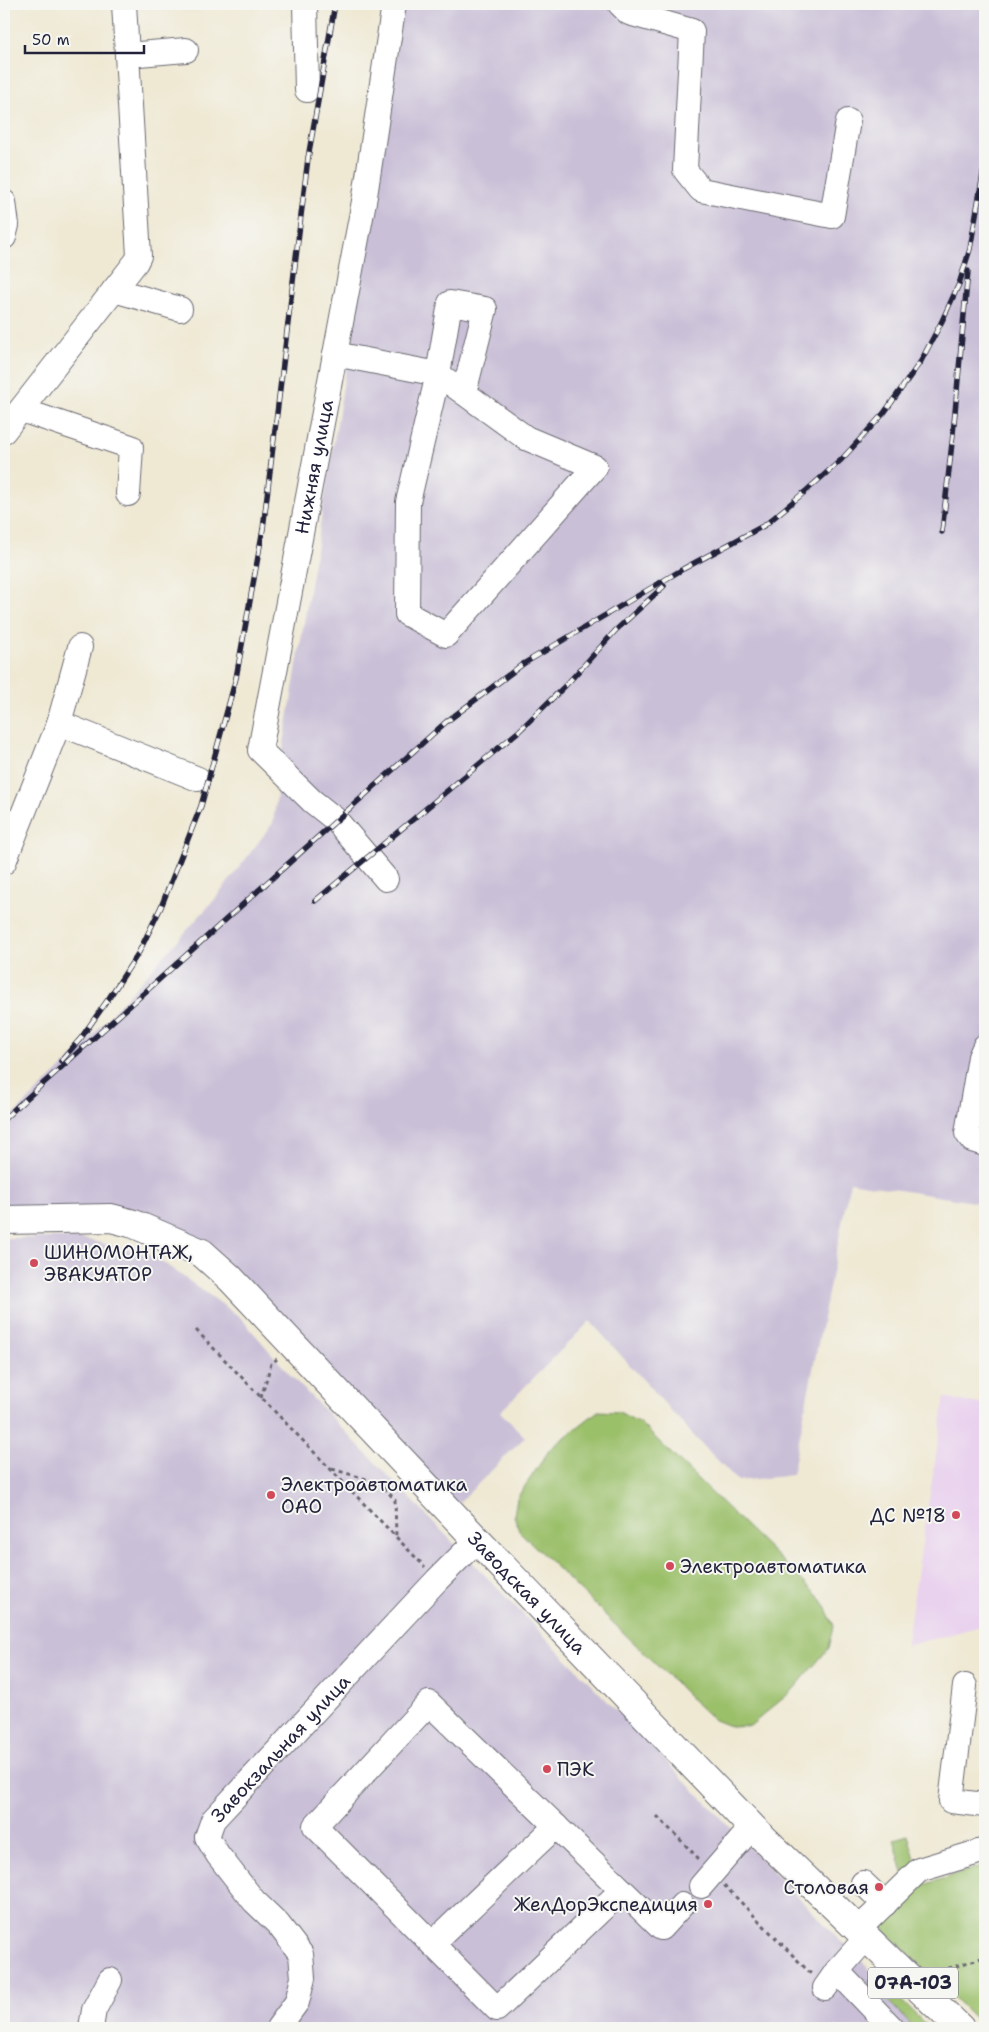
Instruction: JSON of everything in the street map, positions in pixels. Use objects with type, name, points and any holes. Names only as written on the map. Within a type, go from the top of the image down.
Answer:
[{"type":"main road","name":"Заводская улица","points":[[4,1220],[111,1218],[134,1224],[202,1253],[230,1278],[477,1540],[752,1827],[960,2028]]},
{"type":"street","points":[[4,431],[136,262],[140,249],[124,4]]},
{"type":"street","points":[[305,4],[307,90]]},
{"type":"street","name":"Нижняя улица","points":[[386,880],[336,820],[312,801],[260,750],[365,196],[394,4]]},
{"type":"street","points":[[620,4],[628,13],[692,32],[685,170],[701,190],[832,216],[848,121]]},
{"type":"street","points":[[127,55],[186,50]]},
{"type":"street","points":[[4,202],[6,225],[4,237]]},
{"type":"street","points":[[114,290],[180,309]]},
{"type":"street","points":[[335,354],[438,374],[464,393],[526,438],[595,467],[446,635],[407,614],[408,502],[438,374],[450,303],[485,309],[464,393]]},
{"type":"street","points":[[21,410],[131,447],[128,494]]},
{"type":"street","points":[[4,862],[59,723],[80,646]]},
{"type":"street","points":[[59,723],[198,779]]},
{"type":"street","points":[[985,1046],[980,1057],[980,1086],[968,1133],[972,1140],[985,1144]]},
{"type":"street","name":"Завокзальная улица","points":[[278,2028],[297,2002],[303,1978],[301,1954],[278,1924],[254,1901],[218,1855],[207,1837],[213,1820],[437,1580],[477,1540]]},
{"type":"street","points":[[965,1686],[951,1801],[985,1805]]},
{"type":"street","points":[[622,1890],[497,2009],[315,1826],[429,1703],[622,1890],[660,1928],[682,1905]]},
{"type":"street","points":[[432,1944],[556,1826]]},
{"type":"street","points":[[707,1880],[752,1827]]},
{"type":"street","points":[[892,2028],[831,1980],[869,1920],[919,1870],[985,1850]]},
{"type":"street","points":[[863,1883],[884,1904]]},
{"type":"street","points":[[91,2028],[94,2010],[110,1980]]},
{"type":"path","points":[[196,1330],[437,1580]]},
{"type":"path","points":[[330,1469],[380,1483],[394,1500],[396,1537]]},
{"type":"path","points":[[658,1816],[707,1880],[831,1980]]},
{"type":"path","points":[[984,1908],[985,1914]]},
{"type":"path","points":[[926,1976],[985,1956]]},
{"type":"shaded area","points":[[403,4],[985,4],[985,1204],[850,1182],[792,1475],[738,1481],[692,1434],[590,1321],[500,1412],[525,1437],[456,1506],[207,1245],[4,1212],[4,1124],[73,1057],[216,898],[273,823],[284,743],[370,224]]},
{"type":"shaded area","points":[[4,1238],[80,1238],[154,1256],[240,1317],[291,1376],[839,1939],[930,2028],[4,2028]]},
{"type":"shaded area","name":"ДС №18","points":[[945,1398],[985,1405],[985,1625],[906,1646]]},
{"type":"green space","name":"Электроавтоматика","points":[[598,1411],[619,1412],[640,1423],[822,1600],[834,1626],[829,1648],[792,1691],[750,1726],[732,1727],[712,1719],[519,1531],[514,1515],[517,1498],[550,1449]]},
{"type":"green space","points":[[908,1835],[923,1885],[985,1865],[985,2028],[878,1924],[904,1877],[894,1839]]},
{"type":"green space","points":[[875,1974],[929,2028],[915,2028],[869,1982]]},
{"type":"railway","points":[[61,1061],[81,1038],[139,952],[161,907],[201,806],[236,678],[263,529],[308,158],[335,4]]},
{"type":"railway","points":[[17,1107],[446,722],[523,664],[683,569],[765,525],[841,460],[884,413],[921,361],[942,321],[959,284],[970,249],[985,163]]},
{"type":"railway","points":[[942,532],[968,271]]},
{"type":"railway","points":[[315,901],[519,731],[566,685],[616,630],[664,586]]},
{"type":"railway","points":[[4,1119],[21,1103]]},
{"type":"place","name":"ШИНОМОНТАЖ, ЭВАКУАТОР","points":[[34,1263]]},
{"type":"place","name":"Электроавтоматика ОАО","points":[[271,1495]]},
{"type":"place","name":"ДС №18","points":[[956,1515]]},
{"type":"place","name":"Электроавтоматика","points":[[670,1566]]},
{"type":"place","name":"ПЭК","points":[[547,1769]]},
{"type":"place","name":"Столовая","points":[[879,1887]]},
{"type":"place","name":"ЖелДорЭкспедиция","points":[[708,1904]]}]
